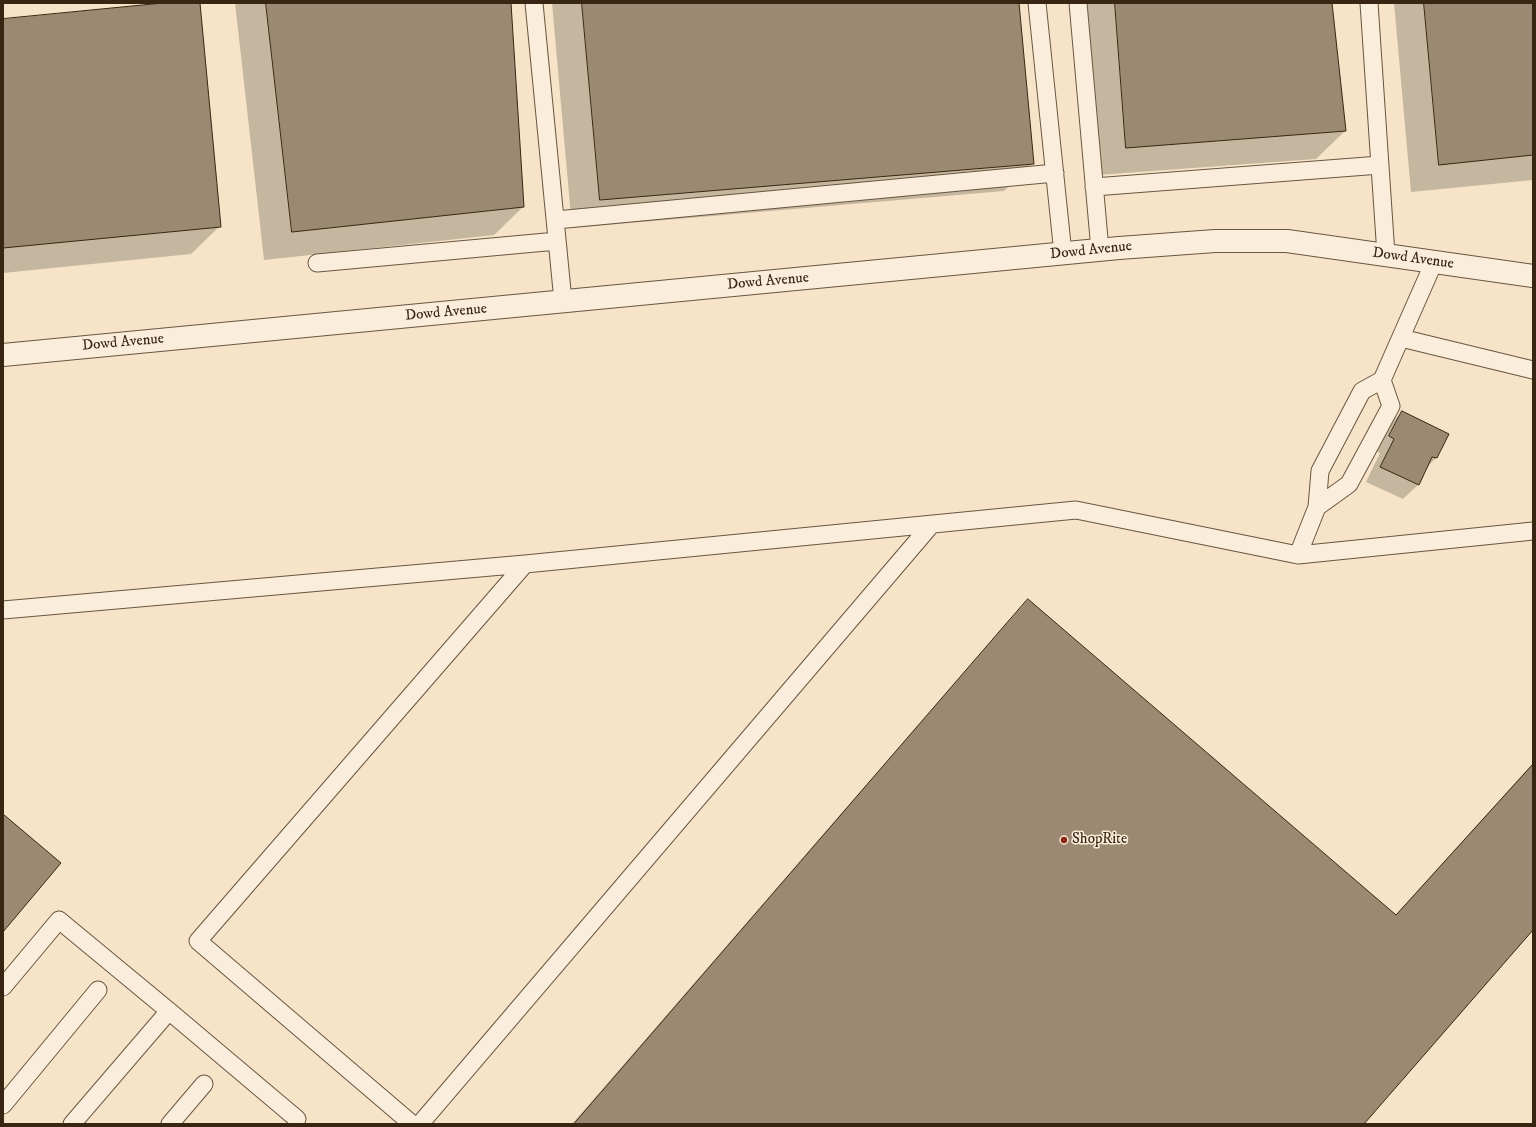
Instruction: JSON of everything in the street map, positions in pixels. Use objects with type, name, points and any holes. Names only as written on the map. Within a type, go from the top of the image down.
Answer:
[{"type":"street","name":"Dowd Avenue","points":[[3,355],[1100,250],[1215,242],[1287,241],[1533,276]]},
{"type":"lane","points":[[534,3],[563,301]]},
{"type":"lane","points":[[1037,3],[1063,254]]},
{"type":"lane","points":[[1078,3],[1100,250]]},
{"type":"lane","points":[[1369,3],[1386,255]]},
{"type":"lane","points":[[1094,186],[1380,164]]},
{"type":"lane","points":[[556,220],[1055,173]]},
{"type":"lane","points":[[317,262],[557,240]]},
{"type":"lane","points":[[1298,555],[1317,507],[1320,471],[1362,391],[1382,380],[1434,262]]},
{"type":"lane","points":[[1401,338],[1533,370]]},
{"type":"lane","points":[[1317,507],[1350,484],[1391,406],[1382,380]]},
{"type":"lane","points":[[3,610],[525,564],[1076,510],[1298,555],[1533,531]]},
{"type":"lane","points":[[420,1124],[931,525]]},
{"type":"lane","points":[[412,1124],[198,942],[525,564]]},
{"type":"lane","points":[[3,987],[59,920],[297,1119]]},
{"type":"lane","points":[[3,1105],[98,990]]},
{"type":"lane","points":[[72,1124],[169,1011]]},
{"type":"lane","points":[[170,1124],[204,1084]]},
{"type":"building","points":[[163,3],[200,3],[221,227],[3,248],[3,19]]},
{"type":"building","points":[[266,3],[511,3],[524,207],[292,232]]},
{"type":"building","points":[[582,3],[1019,3],[1034,164],[600,200]]},
{"type":"building","points":[[1115,3],[1332,3],[1346,131],[1126,148]]},
{"type":"building","points":[[1424,3],[1533,3],[1533,155],[1439,165]]},
{"type":"building","points":[[1402,411],[1449,434],[1437,458],[1432,457],[1419,485],[1380,467],[1394,439],[1389,436]]},
{"type":"building","name":"ShopRite","points":[[1028,599],[1396,915],[1533,764],[1533,930],[1364,1124],[574,1124]]},
{"type":"building","points":[[3,814],[61,863],[3,932]]},
{"type":"place","name":"ShopRite","points":[[1064,840]]}]
